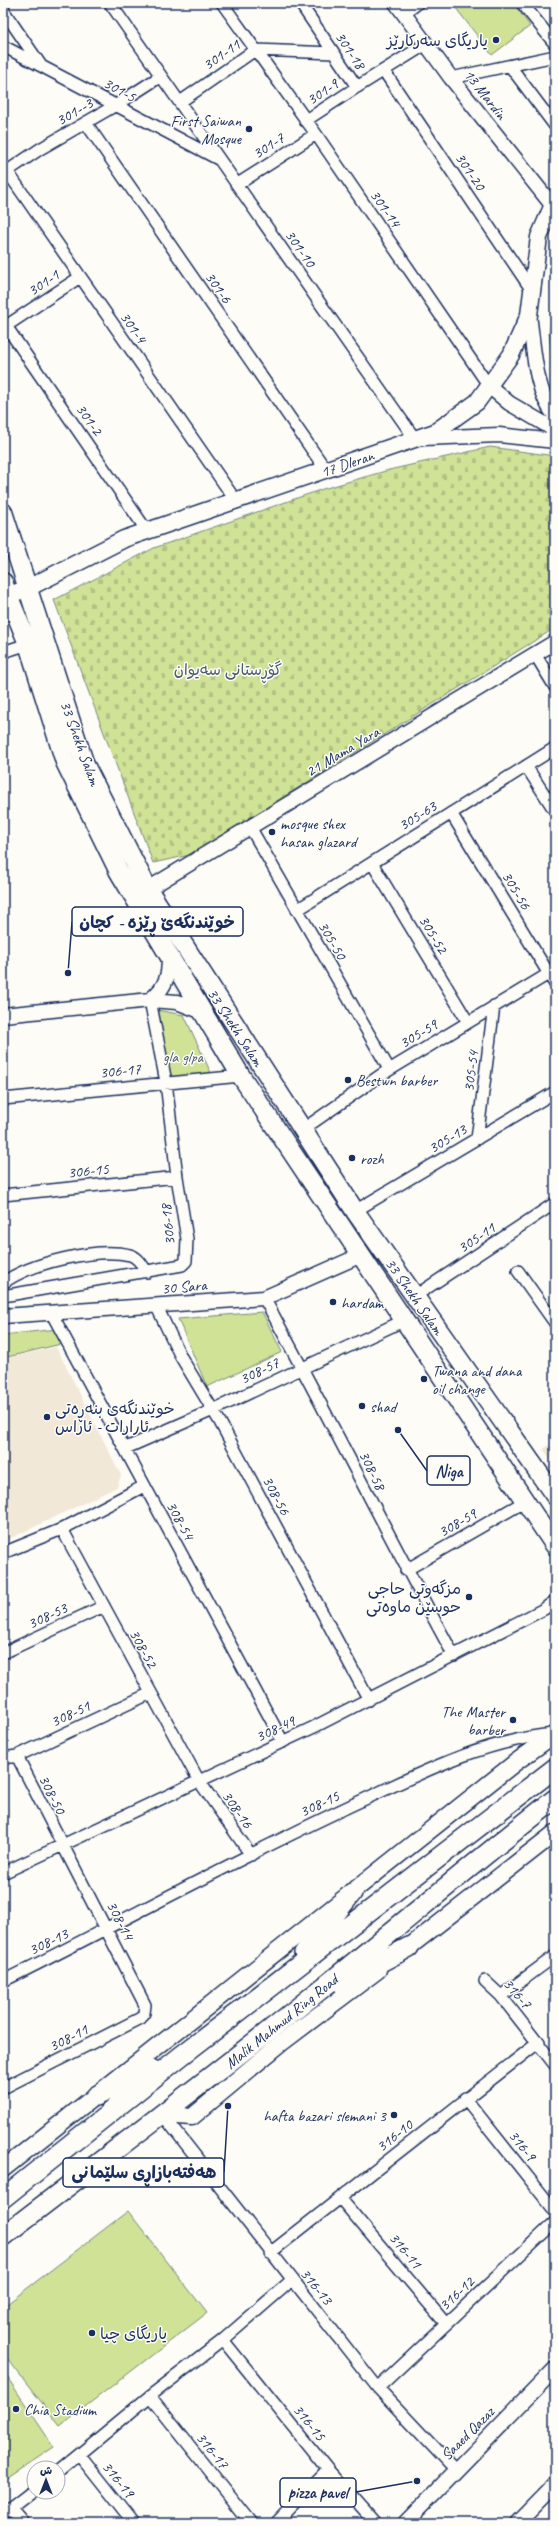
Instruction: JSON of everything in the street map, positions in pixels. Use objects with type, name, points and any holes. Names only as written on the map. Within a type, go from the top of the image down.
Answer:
[{"type":"highway","name":"Malik Mahmud Ring Road","points":[[3,2198],[181,2056],[555,1768]]},
{"type":"highway","name":"Malik Mahmud Ring Road","points":[[3,2236],[163,2115],[306,2002],[462,1872],[555,1799]]},
{"type":"highway","points":[[283,1978],[352,1894]]},
{"type":"highway","points":[[306,2002],[409,1947]]},
{"type":"highway","points":[[96,2096],[181,2056]]},
{"type":"main road","name":"17 Dleran","points":[[5,589],[28,588],[124,539],[147,530],[236,501],[435,432],[478,402],[511,355],[529,315],[531,289],[539,237],[553,202]]},
{"type":"main road","name":"33 Shekh Salam","points":[[3,512],[85,764],[148,889],[355,1211],[555,1496]]},
{"type":"main road","name":"33 Shekh Salam","points":[[5,589],[28,644],[65,762],[119,872],[251,1091],[359,1256],[405,1320],[524,1502],[555,1546]]},
{"type":"main road","points":[[237,1069],[245,1062],[251,1051]]},
{"type":"main road","points":[[251,1091],[258,1081],[271,1081]]},
{"type":"main road","points":[[3,2168],[352,1894],[516,1762],[555,1734]]},
{"type":"main road","points":[[163,2115],[192,2117],[280,2044],[409,1947],[555,1833]]},
{"type":"street","name":"301-10","points":[[110,3],[222,161],[415,439]]},
{"type":"street","name":"301-14","points":[[222,3],[316,134],[489,386]]},
{"type":"street","name":"301-18","points":[[300,3],[357,87],[426,44]]},
{"type":"street","points":[[400,8],[418,3]]},
{"type":"street","points":[[522,3],[555,44]]},
{"type":"street","name":"13 Mardin","points":[[400,8],[451,78],[553,202]]},
{"type":"street","points":[[3,10],[41,66]]},
{"type":"street","name":"301-5","points":[[3,46],[222,161]]},
{"type":"street","name":"301-11","points":[[180,102],[255,50],[334,53]]},
{"type":"street","points":[[451,78],[555,56]]},
{"type":"street","points":[[510,66],[555,126]]},
{"type":"street","name":"301-20","points":[[384,71],[531,289]]},
{"type":"street","name":"301--3","points":[[5,172],[161,76]]},
{"type":"street","name":"301-9","points":[[306,121],[357,87]]},
{"type":"street","name":"301-6","points":[[86,123],[326,470]]},
{"type":"street","name":"301-7","points":[[238,184],[316,134]]},
{"type":"street","name":"301-4","points":[[5,172],[236,501]]},
{"type":"street","name":"301-1","points":[[4,327],[80,277]]},
{"type":"street","points":[[529,315],[540,386],[548,407],[555,416]]},
{"type":"street","name":"301-2","points":[[4,327],[147,530]]},
{"type":"street","points":[[489,386],[509,402],[555,430]]},
{"type":"street","points":[[415,439],[499,435],[555,442]]},
{"type":"street","name":"21 Mama Yara","points":[[148,889],[555,642]]},
{"type":"street","points":[[3,652],[28,644]]},
{"type":"street","points":[[535,654],[555,687]]},
{"type":"street","name":"305-63","points":[[297,910],[555,748]]},
{"type":"street","points":[[526,766],[555,811]]},
{"type":"street","name":"305-56","points":[[451,813],[552,972],[555,984]]},
{"type":"street","name":"305-50","points":[[250,827],[389,1069]]},
{"type":"street","name":"305-52","points":[[372,863],[468,1022]]},
{"type":"street","points":[[150,1000],[157,995],[167,979],[169,970],[168,953]]},
{"type":"street","name":"305-59","points":[[302,1130],[389,1069],[552,972]]},
{"type":"street","points":[[3,1015],[150,1000],[177,1002],[203,1012]]},
{"type":"street","name":"306-18","points":[[3,1296],[147,1272],[182,1265],[186,1261],[187,1239],[177,1178],[166,1082],[150,1000]]},
{"type":"street","name":"305-54","points":[[477,1139],[494,1006]]},
{"type":"street","name":"306-17","points":[[3,1099],[166,1082],[237,1069]]},
{"type":"street","name":"305-13","points":[[355,1211],[555,1092]]},
{"type":"street","name":"306-15","points":[[3,1195],[177,1178]]},
{"type":"street","name":"305-11","points":[[415,1296],[555,1203]]},
{"type":"street","points":[[3,1283],[15,1275],[86,1254],[130,1255],[139,1260],[147,1272]]},
{"type":"street","name":"30 Sara","points":[[3,1316],[52,1314],[264,1298],[359,1256]]},
{"type":"street","points":[[518,1270],[555,1323]]},
{"type":"street","name":"308-58","points":[[264,1298],[302,1367],[406,1570],[454,1656]]},
{"type":"street","name":"308-56","points":[[156,1305],[181,1357],[213,1410],[369,1700]]},
{"type":"street","name":"308-54","points":[[52,1314],[126,1448],[144,1486],[283,1742]]},
{"type":"street","name":"308-57","points":[[126,1448],[213,1410],[405,1320]]},
{"type":"street","points":[[3,1552],[62,1529],[144,1486]]},
{"type":"street","name":"308-59","points":[[406,1570],[524,1502]]},
{"type":"street","name":"308-52","points":[[62,1529],[199,1781]]},
{"type":"street","name":"308-49","points":[[3,1873],[283,1742],[369,1700],[544,1609],[555,1601]]},
{"type":"street","name":"308-53","points":[[3,1653],[104,1606]]},
{"type":"street","name":"308-51","points":[[3,1758],[17,1756],[151,1693]]},
{"type":"street","name":"308-15","points":[[108,1930],[329,1815],[468,1752],[508,1740],[555,1734]]},
{"type":"street","name":"308-50","points":[[17,1756],[62,1845]]},
{"type":"street","name":"308-16","points":[[199,1781],[251,1855]]},
{"type":"street","name":"308-14","points":[[62,1845],[108,1930],[145,2005],[144,2012]]},
{"type":"street","name":"308-13","points":[[3,1981],[108,1930]]},
{"type":"street","points":[[501,1996],[555,1956]]},
{"type":"street","name":"316-7","points":[[486,1981],[501,1996],[555,2064]]},
{"type":"street","name":"308-11","points":[[3,2088],[141,2018],[144,2012]]},
{"type":"street","name":"316-10","points":[[270,2253],[465,2098],[539,2042]]},
{"type":"street","name":"316-9","points":[[465,2098],[555,2211]]},
{"type":"street","name":"316-13","points":[[163,2115],[270,2253],[378,2388],[455,2470]]},
{"type":"street","name":"316-11","points":[[340,2198],[446,2324]]},
{"type":"street","name":"316-12","points":[[378,2388],[555,2222]]},
{"type":"street","points":[[66,2466],[150,2396],[223,2340],[292,2280]]},
{"type":"street","name":"316-15","points":[[223,2340],[328,2470],[375,2523]]},
{"type":"street","name":"Saaed Qazaz","points":[[405,2523],[555,2369]]},
{"type":"street","name":"316-17","points":[[150,2396],[251,2523]]},
{"type":"street","name":"316-19","points":[[80,2455],[134,2523]]},
{"type":"street","points":[[277,2523],[328,2470]]},
{"type":"street","points":[[517,2523],[555,2484]]},
{"type":"street","points":[[23,2523],[7,2511],[26,2496]]},
{"type":"shaded area","name":"خوێندنگەی بنەڕەتی ئارارات - ئاراس","points":[[56,1347],[121,1475],[117,1487],[3,1542],[3,1359]]},
{"type":"shaded area","points":[[555,1442],[555,1466],[543,1449]]},
{"type":"green space","name":"یاریگای سەرکارێز","points":[[452,3],[513,3],[530,26],[492,55]]},
{"type":"green space","points":[[555,297],[555,386],[549,333]]},
{"type":"green space","name":"گۆڕستانی سەیوان","points":[[490,447],[555,456],[555,628],[190,855],[153,863],[54,600],[154,548],[323,489],[389,470]]},
{"type":"green space","name":"gla glpa","points":[[157,1010],[184,1015],[211,1073],[169,1078]]},
{"type":"green space","points":[[262,1312],[282,1352],[207,1387],[178,1319]]},
{"type":"green space","points":[[58,1329],[65,1343],[3,1358],[3,1335]]},
{"type":"green space","name":"یاریگای چیا","points":[[128,2211],[207,2313],[60,2426],[3,2353],[3,2307]]},
{"type":"green space","name":"Chia Stadium","points":[[3,2371],[54,2447],[34,2460],[26,2460],[26,2466],[3,2481]]},
{"type":"place","name":"یاریگای سەرکارێز","points":[[496,40]]},
{"type":"place","name":"First Saiwan Mosque","points":[[249,129]]},
{"type":"place","name":"mosque shex hasan glazard","points":[[272,832]]},
{"type":"place","name":"خوێندنگەێ ڕێزە - کچان","points":[[68,973]]},
{"type":"place","name":"Bestwn barber","points":[[348,1080]]},
{"type":"place","name":"rozh","points":[[352,1158]]},
{"type":"place","name":"hardam","points":[[333,1302]]},
{"type":"place","name":"Twana and dana oil change","points":[[424,1379]]},
{"type":"place","name":"shad","points":[[362,1406]]},
{"type":"place","name":"خوێندنگەی بنەڕەتی ئارارات - ئاراس","points":[[47,1417]]},
{"type":"place","name":"Niga","points":[[398,1430]]},
{"type":"place","name":"مزگەوتی حاجی حوسێن ماوەتی","points":[[469,1597]]},
{"type":"place","name":"The Master barber","points":[[513,1720]]},
{"type":"place","name":"هەفتەبازاڕی سلێمانی","points":[[228,2106]]},
{"type":"place","name":"hafta bazari slemani 3","points":[[394,2115]]},
{"type":"place","name":"یاریگای چیا","points":[[92,2333]]},
{"type":"place","name":"Chia Stadium","points":[[16,2409]]},
{"type":"place","name":"pizza pavel","points":[[417,2481]]}]
